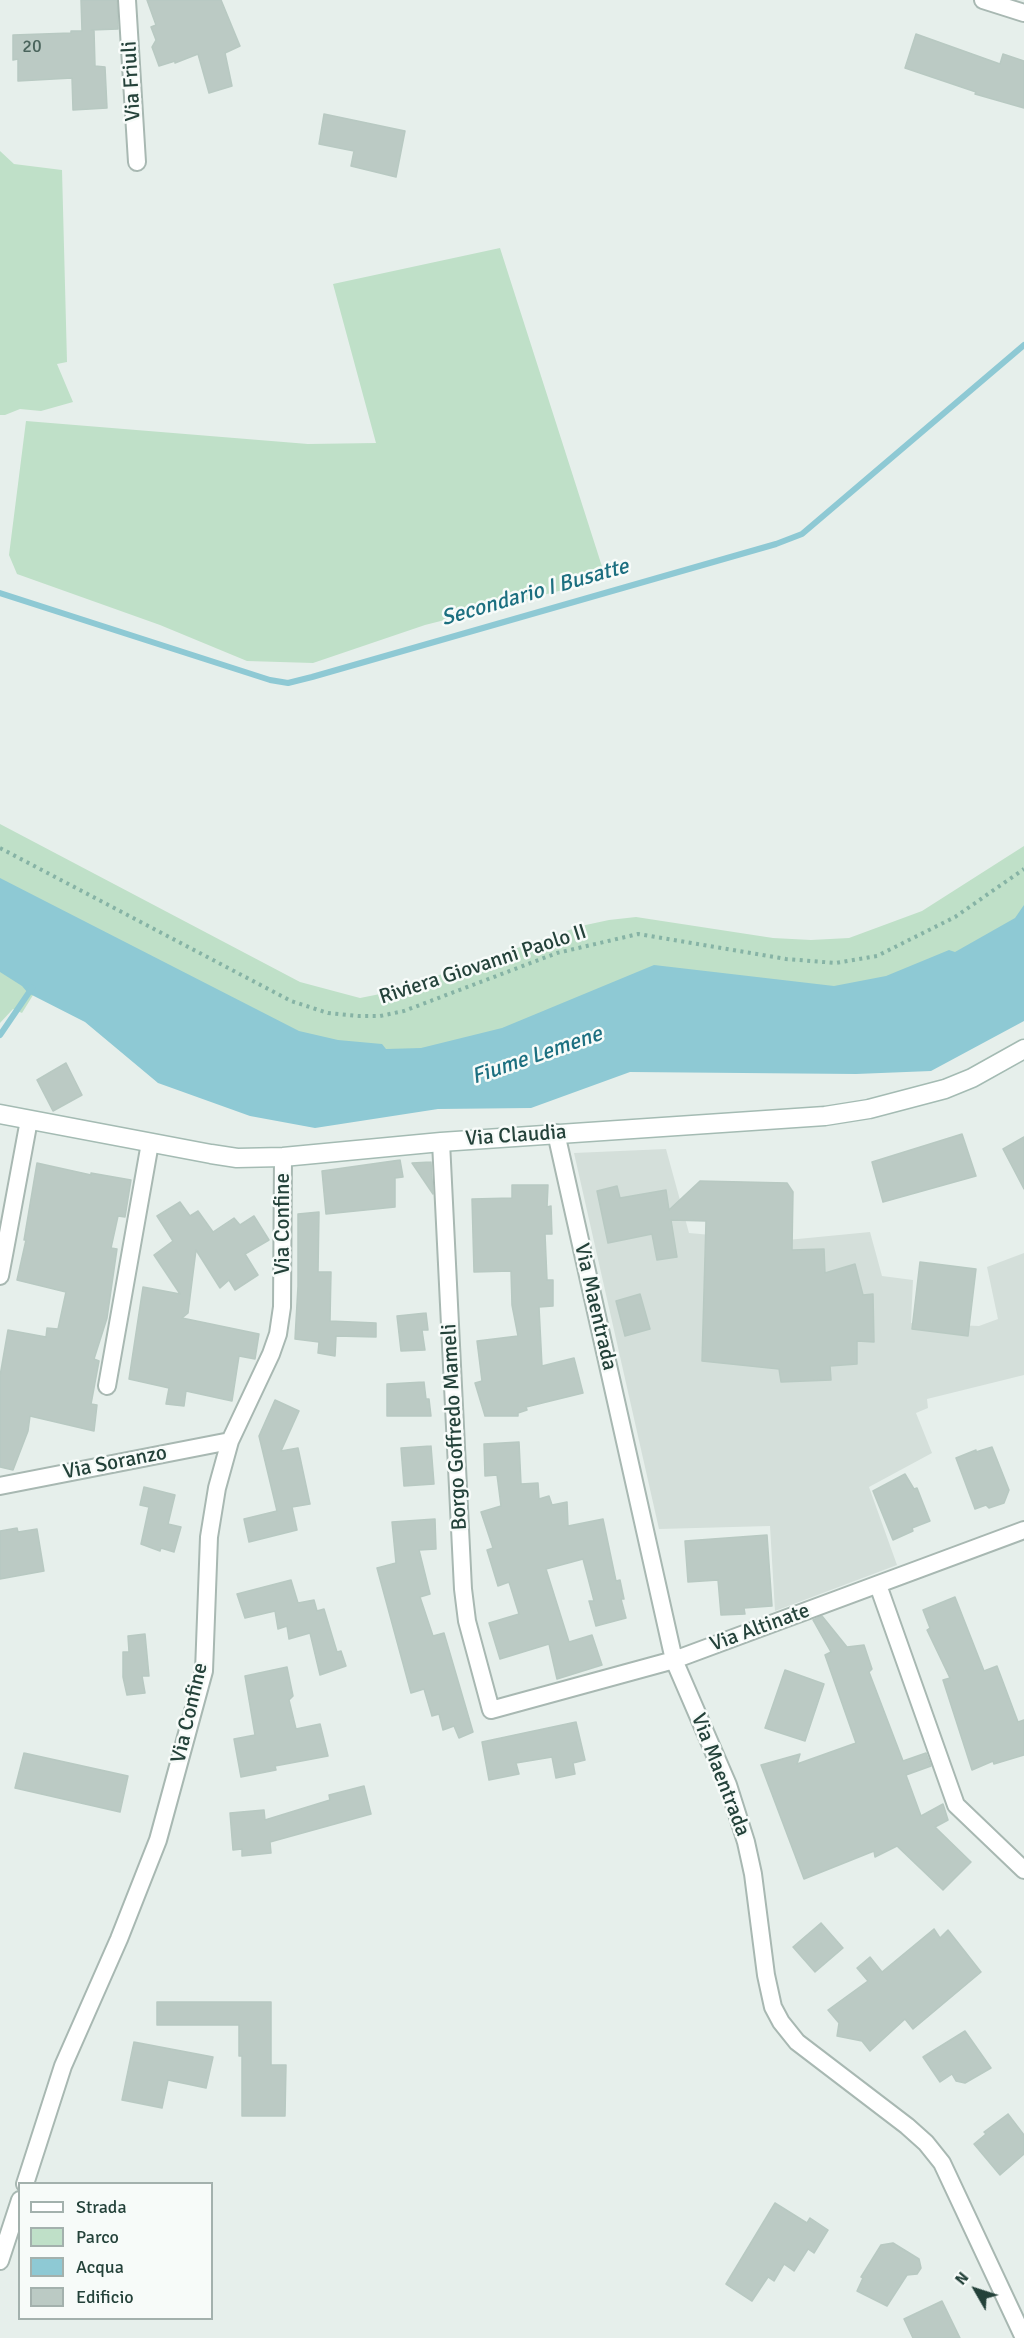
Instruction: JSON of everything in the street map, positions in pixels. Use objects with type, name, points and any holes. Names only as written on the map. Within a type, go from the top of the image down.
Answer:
[{"type":"street","name":"Via Friuli","points":[[127,0],[137,162]]},
{"type":"street","points":[[983,0],[1024,13]]},
{"type":"street","name":"Via Claudia","points":[[0,1114],[237,1158],[283,1157],[556,1133],[825,1116],[869,1109],[945,1089],[972,1078],[1024,1049]]},
{"type":"street","points":[[0,1276],[2,1255],[29,1120]]},
{"type":"street","name":"Via Maentrada","points":[[556,1133],[674,1660],[728,1785],[746,1842],[773,2007],[781,2022],[797,2042],[907,2126],[936,2157],[1024,2338]]},
{"type":"street","name":"Borgo Goffredo Mameli","points":[[441,1142],[463,1589],[467,1621],[491,1710]]},
{"type":"street","points":[[107,1386],[150,1143]]},
{"type":"street","name":"Via Confine","points":[[26,2182],[63,2066],[119,1939],[158,1840],[204,1671],[209,1537],[217,1488],[230,1441],[278,1334],[282,1307],[283,1157]]},
{"type":"street","name":"Via Soranzo","points":[[0,1486],[230,1441]]},
{"type":"street","name":"Via Altinate","points":[[491,1710],[674,1660],[1024,1530]]},
{"type":"street","points":[[878,1585],[956,1805],[1024,1870]]},
{"type":"street","points":[[0,2261],[18,2206]]},
{"type":"path","name":"Riviera Giovanni Paolo II","points":[[0,848],[291,1001],[328,1013],[359,1016],[380,1016],[404,1011],[557,952],[638,934],[786,960],[836,963],[877,956],[955,917],[1024,869]]},
{"type":"shaded area","points":[[666,1149],[689,1233],[777,1241],[870,1232],[882,1276],[913,1280],[911,1323],[979,1326],[998,1319],[987,1267],[1024,1253],[1024,1375],[927,1399],[928,1408],[916,1413],[932,1453],[869,1487],[897,1565],[775,1611],[770,1526],[659,1529],[574,1153]]},
{"type":"green space","points":[[0,151],[14,164],[62,170],[67,362],[57,364],[73,402],[41,411],[20,409],[5,415],[0,415]]},
{"type":"green space","points":[[500,248],[606,579],[425,625],[313,663],[247,661],[160,625],[17,574],[9,555],[26,421],[308,444],[376,443],[333,284]]},
{"type":"green space","points":[[0,824],[300,982],[360,998],[390,992],[581,926],[609,920],[636,917],[773,938],[811,940],[849,938],[922,911],[1024,846],[1024,981],[614,1039],[480,1100],[46,974],[22,1013],[13,1009],[0,1023]]},
{"type":"water","name":"Fiume Lemene","points":[[0,878],[299,1031],[338,1040],[382,1044],[386,1049],[421,1048],[502,1028],[654,965],[834,986],[886,976],[949,950],[955,952],[1015,918],[1024,905],[1024,1021],[931,1071],[856,1074],[630,1072],[531,1108],[438,1109],[315,1128],[250,1116],[158,1083],[85,1022],[28,993],[22,986],[0,972]]},
{"type":"building","points":[[81,0],[117,0],[118,29],[91,30],[94,30],[95,66],[105,67],[107,108],[73,110],[72,78],[18,81],[18,59],[13,60],[13,35],[82,31]]},
{"type":"building","points":[[147,0],[221,0],[240,46],[225,53],[232,86],[209,93],[198,54],[175,63],[175,61],[159,66],[152,47],[156,40],[151,27],[156,25]]},
{"type":"building","points":[[916,34],[1000,64],[1003,54],[1024,61],[1024,108],[975,94],[976,92],[905,68]]},
{"type":"building","points":[[324,114],[405,131],[396,177],[351,166],[354,151],[319,144]]},
{"type":"building","points":[[66,1063],[82,1095],[53,1111],[37,1080]]},
{"type":"building","points":[[962,1134],[976,1176],[883,1202],[872,1162]]},
{"type":"building","points":[[1024,1137],[1024,1189],[1003,1149]]},
{"type":"building","points":[[400,1160],[403,1177],[395,1178],[395,1207],[326,1214],[322,1171]]},
{"type":"building","points":[[431,1162],[433,1194],[412,1163]]},
{"type":"building","points":[[37,1163],[91,1175],[91,1173],[131,1180],[125,1217],[118,1216],[111,1248],[117,1249],[107,1318],[94,1359],[99,1361],[91,1404],[97,1405],[94,1431],[30,1416],[28,1431],[13,1470],[0,1467],[0,1376],[8,1330],[46,1337],[47,1328],[58,1329],[66,1292],[17,1280],[26,1240],[24,1240]]},
{"type":"building","points":[[700,1181],[787,1183],[793,1192],[792,1250],[824,1249],[825,1273],[855,1264],[863,1295],[873,1294],[874,1342],[857,1341],[857,1364],[830,1366],[831,1380],[781,1382],[779,1369],[702,1361],[706,1221],[671,1220],[677,1257],[657,1260],[652,1234],[608,1243],[597,1191],[617,1186],[620,1198],[666,1190],[669,1210]]},
{"type":"building","points":[[512,1185],[548,1185],[547,1207],[551,1206],[552,1234],[545,1234],[547,1280],[553,1280],[553,1306],[539,1307],[542,1366],[574,1358],[583,1393],[526,1407],[527,1410],[518,1413],[518,1416],[485,1416],[475,1383],[482,1381],[477,1341],[518,1336],[512,1305],[511,1271],[474,1272],[472,1199],[512,1198]]},
{"type":"building","points":[[180,1202],[190,1216],[198,1211],[213,1232],[234,1218],[240,1225],[254,1216],[269,1240],[245,1254],[258,1275],[235,1290],[229,1280],[220,1288],[196,1250],[188,1313],[182,1318],[259,1334],[255,1359],[239,1356],[232,1401],[186,1391],[184,1406],[166,1404],[169,1388],[129,1379],[143,1287],[180,1294],[154,1255],[173,1241],[157,1216]]},
{"type":"building","points":[[319,1212],[318,1272],[331,1272],[330,1321],[376,1323],[376,1337],[336,1336],[335,1356],[318,1353],[319,1342],[295,1339],[298,1214]]},
{"type":"building","points":[[920,1262],[976,1269],[968,1336],[912,1329]]},
{"type":"building","points":[[640,1294],[650,1329],[625,1336],[616,1301]]},
{"type":"building","points":[[426,1313],[428,1330],[422,1330],[425,1350],[401,1351],[397,1316]]},
{"type":"building","points":[[424,1382],[431,1416],[387,1416],[387,1384]]},
{"type":"building","points":[[275,1400],[299,1411],[281,1451],[298,1448],[310,1504],[292,1507],[297,1530],[249,1542],[244,1519],[277,1511],[259,1436]]},
{"type":"building","points":[[519,1442],[521,1484],[538,1483],[539,1499],[549,1496],[552,1505],[567,1502],[568,1526],[603,1519],[616,1581],[620,1580],[624,1599],[621,1599],[626,1618],[596,1626],[589,1601],[594,1601],[583,1559],[546,1569],[569,1642],[592,1635],[602,1665],[557,1679],[549,1644],[500,1659],[489,1623],[519,1614],[509,1582],[498,1586],[487,1550],[493,1548],[481,1512],[501,1506],[497,1475],[485,1476],[484,1444]]},
{"type":"building","points":[[431,1446],[434,1484],[404,1486],[401,1448]]},
{"type":"building","points":[[992,1447],[1009,1490],[1004,1503],[989,1508],[986,1505],[975,1509],[956,1458],[976,1450],[976,1452]]},
{"type":"building","points":[[905,1474],[914,1489],[917,1488],[930,1521],[912,1528],[913,1531],[893,1540],[873,1491]]},
{"type":"building","points":[[144,1487],[175,1495],[168,1524],[181,1527],[174,1552],[161,1548],[160,1551],[141,1544],[149,1507],[140,1505]]},
{"type":"building","points":[[435,1519],[436,1549],[419,1550],[430,1594],[420,1597],[433,1636],[444,1633],[473,1732],[459,1738],[454,1726],[443,1730],[439,1714],[432,1716],[424,1689],[411,1693],[377,1568],[396,1563],[392,1522]]},
{"type":"building","points":[[17,1528],[18,1532],[37,1529],[44,1571],[0,1579],[0,1531]]},
{"type":"building","points":[[767,1535],[772,1606],[744,1608],[745,1614],[721,1615],[718,1580],[688,1582],[685,1541]]},
{"type":"building","points":[[291,1580],[298,1603],[314,1600],[317,1611],[324,1609],[337,1652],[341,1651],[346,1666],[320,1675],[310,1633],[289,1639],[287,1626],[278,1629],[275,1611],[245,1618],[237,1594]]},
{"type":"building","points":[[955,1597],[984,1671],[997,1666],[1018,1722],[1024,1720],[1024,1755],[994,1764],[993,1761],[972,1770],[943,1680],[950,1678],[927,1630],[930,1628],[923,1610]]},
{"type":"building","points":[[822,1616],[847,1647],[864,1645],[872,1669],[869,1672],[903,1761],[926,1753],[931,1766],[906,1775],[921,1816],[943,1804],[948,1820],[935,1827],[971,1862],[943,1890],[897,1846],[875,1857],[874,1851],[804,1879],[761,1765],[800,1754],[797,1764],[856,1743],[825,1655],[831,1652],[813,1620]]},
{"type":"building","points":[[145,1634],[149,1676],[142,1676],[145,1693],[127,1695],[123,1677],[123,1652],[129,1652],[128,1636]]},
{"type":"building","points":[[287,1667],[293,1696],[289,1700],[296,1729],[320,1724],[328,1756],[275,1766],[276,1770],[241,1777],[234,1739],[255,1735],[245,1676]]},
{"type":"building","points":[[785,1670],[824,1684],[805,1741],[765,1728]]},
{"type":"building","points":[[576,1722],[585,1760],[573,1763],[575,1774],[556,1778],[552,1757],[516,1763],[519,1774],[489,1780],[482,1742]]},
{"type":"building","points":[[24,1753],[128,1776],[120,1812],[15,1788]]},
{"type":"building","points":[[364,1786],[371,1814],[270,1842],[271,1853],[242,1856],[242,1849],[233,1850],[230,1813],[264,1810],[265,1820],[330,1800],[329,1795]]},
{"type":"building","points":[[821,1923],[843,1948],[815,1972],[793,1947]]},
{"type":"building","points":[[934,1929],[940,1938],[948,1930],[981,1972],[913,2029],[905,2019],[870,2051],[862,2041],[837,2036],[839,2023],[828,2010],[868,1981],[857,1968],[870,1957],[882,1972]]},
{"type":"building","points":[[157,2002],[271,2002],[271,2065],[286,2065],[285,2116],[242,2116],[242,2056],[239,2056],[239,2025],[157,2025]]},
{"type":"building","points":[[965,2031],[991,2068],[965,2083],[956,2081],[952,2074],[940,2082],[923,2057]]},
{"type":"building","points":[[134,2042],[213,2057],[206,2088],[168,2080],[162,2108],[122,2100]]},
{"type":"building","points":[[1008,2114],[1024,2135],[1024,2154],[1000,2175],[974,2144],[986,2134],[984,2132]]},
{"type":"building","points":[[775,2203],[807,2223],[810,2218],[828,2230],[814,2253],[808,2249],[794,2271],[784,2264],[774,2281],[768,2277],[752,2301],[726,2284]]},
{"type":"building","points":[[893,2243],[919,2259],[921,2268],[917,2274],[907,2275],[887,2306],[857,2291],[863,2278],[861,2277],[881,2245]]},
{"type":"building","points":[[942,2301],[960,2338],[913,2338],[904,2319]]},
{"type":"waterway","name":"Secondario I Busatte","points":[[0,593],[270,680],[288,683],[776,544],[802,534],[1024,345]]},
{"type":"waterway","points":[[0,1035],[32,988]]}]
